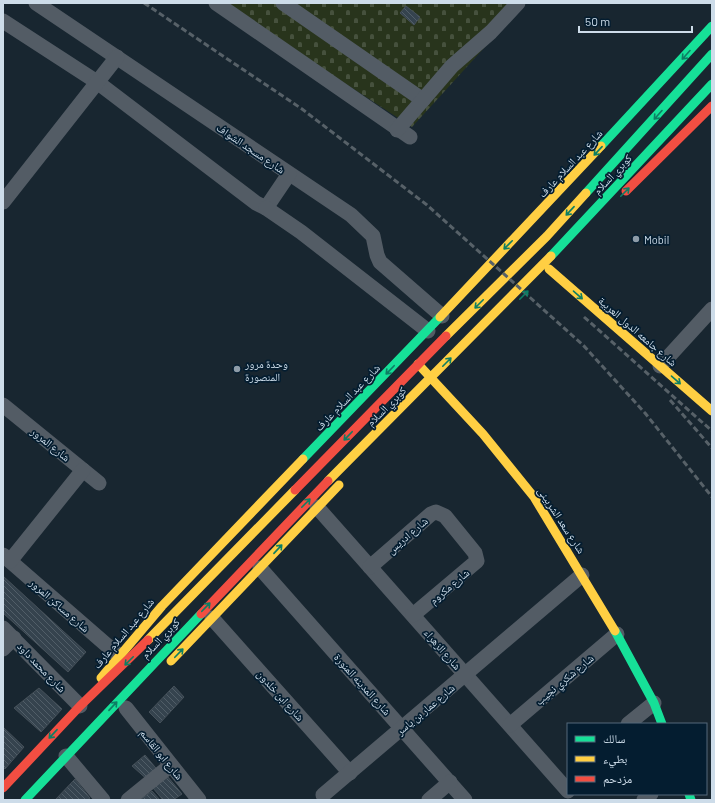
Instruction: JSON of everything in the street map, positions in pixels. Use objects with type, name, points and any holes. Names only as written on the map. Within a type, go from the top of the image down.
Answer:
[{"type":"main road","name":"شارع عبد السلام عارف","points":[[3,788],[80,706],[118,656],[162,606],[492,264],[498,254],[544,208],[661,84],[712,26]]},
{"type":"main road","name":"كوبري السلام","points":[[80,706],[156,633],[416,366],[547,236],[712,54]]},
{"type":"main road","points":[[661,84],[703,115]]},
{"type":"main road","name":"كوبري السلام","points":[[77,744],[302,507],[578,229],[712,84]]},
{"type":"main road","points":[[619,199],[712,106]]},
{"type":"main road","points":[[544,208],[579,238]]},
{"type":"main road","points":[[372,451],[602,215]]},
{"type":"main road","name":"شارع جامعه الدول العربية","points":[[549,269],[712,411]]},
{"type":"main road","name":"شارع سعد الشربينى","points":[[407,353],[437,383],[482,434],[534,498],[617,634],[654,703],[662,723]]},
{"type":"main road","points":[[163,670],[345,479]]},
{"type":"main road","points":[[162,606],[194,637]]},
{"type":"main road","points":[[26,800],[77,744],[103,728],[128,706]]},
{"type":"street","name":"شارع مسجد الشواف","points":[[36,3],[362,225],[373,236],[380,262],[442,316]]},
{"type":"street","points":[[216,3],[403,133],[423,100],[452,66],[491,32],[518,3]]},
{"type":"street","points":[[283,3],[423,100]]},
{"type":"street","points":[[3,21],[97,82],[256,203],[266,208],[301,232],[428,331]]},
{"type":"street","points":[[3,202],[117,57]]},
{"type":"street","points":[[266,208],[289,174]]},
{"type":"street","points":[[660,366],[709,318]]},
{"type":"street","name":"شارع المرور","points":[[3,406],[99,483]]},
{"type":"street","points":[[7,558],[83,470]]},
{"type":"street","name":"شارع الزهراء","points":[[318,507],[510,725],[565,782]]},
{"type":"street","name":"شارع ادريس","points":[[370,567],[432,514],[436,512],[445,516]]},
{"type":"street","name":"شارع مكروم","points":[[413,615],[477,561],[475,554],[445,516]]},
{"type":"street","name":"شارع مساكن المرور","points":[[7,558],[118,656]]},
{"type":"street","name":"شارع المدينه المنورة","points":[[260,568],[465,800]]},
{"type":"street","name":"شارع عمار بن ياسر","points":[[323,795],[582,575]]},
{"type":"street","name":"شارع ابن خلدون","points":[[212,618],[350,772]]},
{"type":"street","points":[[3,649],[8,633]]},
{"type":"street","name":"شارع محمد داود","points":[[8,633],[80,706]]},
{"type":"street","name":"شارع شكري نجيب","points":[[510,725],[617,634]]},
{"type":"street","points":[[629,723],[654,703]]},
{"type":"street","name":"شارع ابو القاسم","points":[[128,706],[171,765],[199,800]]},
{"type":"street","points":[[66,756],[103,800]]},
{"type":"street","points":[[128,800],[171,765]]},
{"type":"street","points":[[429,800],[450,782]]},
{"type":"green space","points":[[222,3],[525,3],[412,127]]},
{"type":"building","points":[[406,6],[420,17],[414,25],[400,13]]},
{"type":"building","points":[[3,576],[86,652],[68,672],[3,613]]},
{"type":"building","points":[[174,686],[184,697],[160,723],[149,712]]},
{"type":"building","points":[[39,688],[62,709],[41,732],[14,708]]},
{"type":"building","points":[[3,727],[24,747],[5,769],[3,767]]},
{"type":"building","points":[[145,755],[160,773],[149,781],[132,766]]},
{"type":"building","points":[[168,777],[182,794],[173,800],[163,800],[153,788]]},
{"type":"building","points":[[75,779],[90,798],[87,800],[55,800]]},
{"type":"building","points":[[152,791],[160,800],[140,800]]},
{"type":"railway","points":[[144,3],[302,109],[427,205],[583,345],[645,413],[712,497]]},
{"type":"railway","points":[[584,317],[712,431]]},
{"type":"railway","points":[[670,400],[712,448]]},
{"type":"traffic: fast","points":[[601,146],[712,26]]},
{"type":"traffic: fast","points":[[586,193],[712,54]]},
{"type":"traffic: fast","points":[[551,256],[712,84]]},
{"type":"traffic: fast","points":[[303,459],[440,317]]},
{"type":"traffic: fast","points":[[25,800],[201,614]]},
{"type":"traffic: fast","points":[[615,631],[654,703],[662,723]]},
{"type":"traffic: fast","points":[[689,795],[691,800]]},
{"type":"traffic: slow","points":[[440,317],[601,146]]},
{"type":"traffic: slow","points":[[446,336],[547,236],[586,193]]},
{"type":"traffic: slow","points":[[328,481],[551,256]]},
{"type":"traffic: slow","points":[[549,269],[712,411]]},
{"type":"traffic: slow","points":[[418,364],[483,434],[534,497],[615,631]]},
{"type":"traffic: slow","points":[[101,678],[162,606],[303,459]]},
{"type":"traffic: slow","points":[[171,661],[339,485]]},
{"type":"traffic: slow","points":[[148,640],[295,490]]},
{"type":"traffic: jam","points":[[626,191],[712,106]]},
{"type":"traffic: jam","points":[[295,490],[446,336]]},
{"type":"traffic: jam","points":[[201,614],[328,481]]},
{"type":"traffic: jam","points":[[3,788],[80,706],[148,640]]},
{"type":"place","name":"Mobil","points":[[636,239]]},
{"type":"place","name":"وحدة مرور المنصورة","points":[[237,369]]}]
